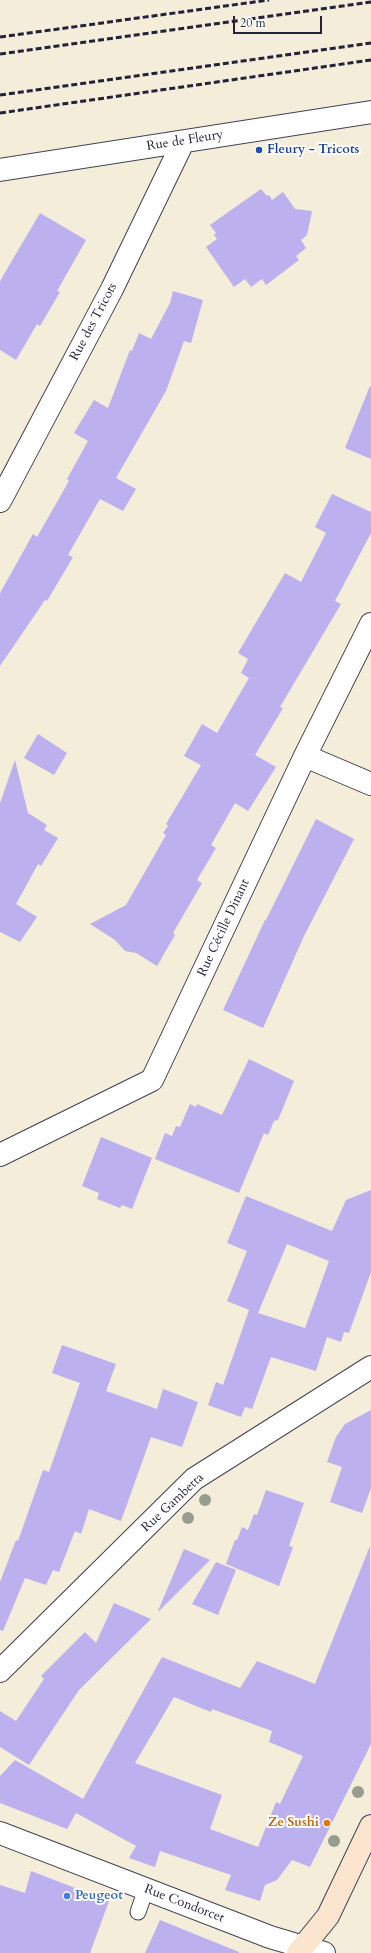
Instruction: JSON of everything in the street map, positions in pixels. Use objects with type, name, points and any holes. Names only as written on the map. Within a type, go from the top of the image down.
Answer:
[{"type":"street","name":"Rue de Fleury","points":[[0,170],[371,112]]},
{"type":"street","name":"Rue des Tricots","points":[[0,500],[112,289],[183,142]]},
{"type":"street","name":"Rue Cécille Dinant","points":[[0,1155],[152,1080],[305,756],[371,624]]},
{"type":"street","points":[[305,756],[371,784]]},
{"type":"street","name":"Rue Gambetta","points":[[0,1671],[194,1479],[371,1367]]},
{"type":"street","points":[[300,1950],[328,1916],[371,1826]]},
{"type":"street","name":"Rue Condorcet","points":[[0,1833],[270,1937],[300,1950],[324,1953]]},
{"type":"lane","points":[[138,1912],[146,1889]]},
{"type":"building","points":[[261,189],[267,196],[269,195],[272,200],[283,192],[295,209],[312,211],[307,235],[301,240],[306,248],[296,256],[299,260],[266,285],[262,279],[251,287],[245,279],[234,287],[206,247],[217,239],[214,235],[216,233],[210,225]]},
{"type":"building","points":[[40,213],[86,240],[57,291],[60,292],[40,326],[37,324],[16,360],[0,350],[0,281]]},
{"type":"building","points":[[173,291],[203,300],[191,343],[184,341],[166,391],[116,478],[136,489],[123,511],[100,499],[68,555],[73,557],[47,601],[45,600],[0,666],[0,593],[33,534],[37,537],[69,481],[67,479],[88,441],[74,433],[94,400],[108,408],[130,350],[132,351],[139,333],[151,339],[170,303]]},
{"type":"building","points":[[370,386],[371,387],[371,459],[345,448]]},
{"type":"building","points":[[332,494],[371,512],[371,533],[335,601],[341,604],[280,707],[283,708],[255,755],[276,767],[248,811],[235,803],[211,845],[216,848],[197,880],[202,883],[173,933],[175,935],[157,966],[136,953],[125,951],[115,940],[90,924],[126,905],[166,835],[163,833],[168,826],[166,824],[201,765],[184,756],[202,724],[217,733],[249,678],[241,673],[248,659],[238,653],[285,573],[301,582],[326,533],[315,527]]},
{"type":"building","points":[[38,734],[67,753],[54,775],[24,758]]},
{"type":"building","points":[[15,760],[28,813],[47,825],[44,830],[58,838],[41,866],[38,864],[16,904],[37,917],[20,942],[0,932],[0,803]]},
{"type":"building","points":[[316,819],[354,839],[304,936],[263,1028],[223,1010],[265,920]]},
{"type":"building","points":[[249,1059],[294,1081],[278,1120],[274,1121],[268,1135],[264,1133],[239,1193],[155,1159],[165,1133],[172,1136],[176,1126],[180,1127],[190,1104],[196,1107],[197,1104],[222,1115]]},
{"type":"building","points":[[101,1137],[152,1158],[132,1209],[122,1205],[120,1208],[97,1199],[99,1193],[82,1186]]},
{"type":"building","points":[[371,1190],[371,1272],[349,1333],[344,1332],[341,1342],[327,1337],[316,1371],[271,1357],[252,1409],[245,1407],[241,1417],[208,1405],[216,1382],[223,1385],[249,1310],[227,1301],[247,1251],[227,1243],[246,1196],[332,1231],[346,1200]],"holes":[[[287,1244],[329,1261],[305,1328],[258,1313]]]},
{"type":"building","points":[[62,1345],[116,1364],[106,1391],[157,1409],[163,1389],[198,1402],[182,1447],[151,1437],[121,1521],[89,1509],[81,1534],[75,1531],[59,1572],[53,1570],[46,1585],[25,1578],[3,1631],[0,1630],[0,1582],[16,1540],[18,1541],[43,1470],[49,1472],[80,1383],[52,1373]]},
{"type":"building","points":[[371,1410],[371,1488],[362,1513],[330,1502],[342,1467],[327,1462],[336,1437],[345,1424]]},
{"type":"building","points":[[266,1490],[304,1503],[289,1546],[293,1547],[279,1586],[226,1564],[235,1540],[237,1540],[242,1527],[248,1530],[254,1514],[257,1515]]},
{"type":"building","points":[[370,1546],[371,1744],[310,1867],[292,1860],[277,1880],[265,1885],[260,1901],[225,1890],[231,1875],[160,1851],[155,1867],[129,1858],[136,1846],[76,1813],[67,1829],[0,1803],[0,1776],[15,1760],[83,1799],[162,1657],[240,1688],[257,1661],[315,1684]],"holes":[[[174,1697],[211,1712],[212,1709],[272,1731],[269,1742],[303,1756],[280,1804],[276,1802],[258,1847],[210,1829],[222,1795],[135,1763]]]},
{"type":"building","points":[[184,1549],[210,1560],[158,1612],[158,1611]]},
{"type":"building","points":[[216,1562],[236,1570],[218,1615],[192,1604]]},
{"type":"building","points":[[114,1603],[151,1619],[79,1690],[29,1765],[0,1747],[0,1711],[16,1721],[44,1679],[41,1676],[85,1632],[96,1643]]},
{"type":"building","points":[[31,1871],[109,1901],[90,1953],[0,1953],[0,1885],[25,1893]]},
{"type":"building","points":[[160,1920],[239,1952],[239,1953],[145,1953]]},
{"type":"railway","points":[[0,37],[269,0]]},
{"type":"railway","points":[[0,54],[371,2]]},
{"type":"railway","points":[[0,95],[371,43]]},
{"type":"railway","points":[[0,113],[371,60]]},
{"type":"place","name":"Fleury - Tricots","points":[[259,150]]},
{"type":"place","name":"Ze Sushi","points":[[327,1823]]},
{"type":"place","name":"Peugeot","points":[[67,1896]]}]
